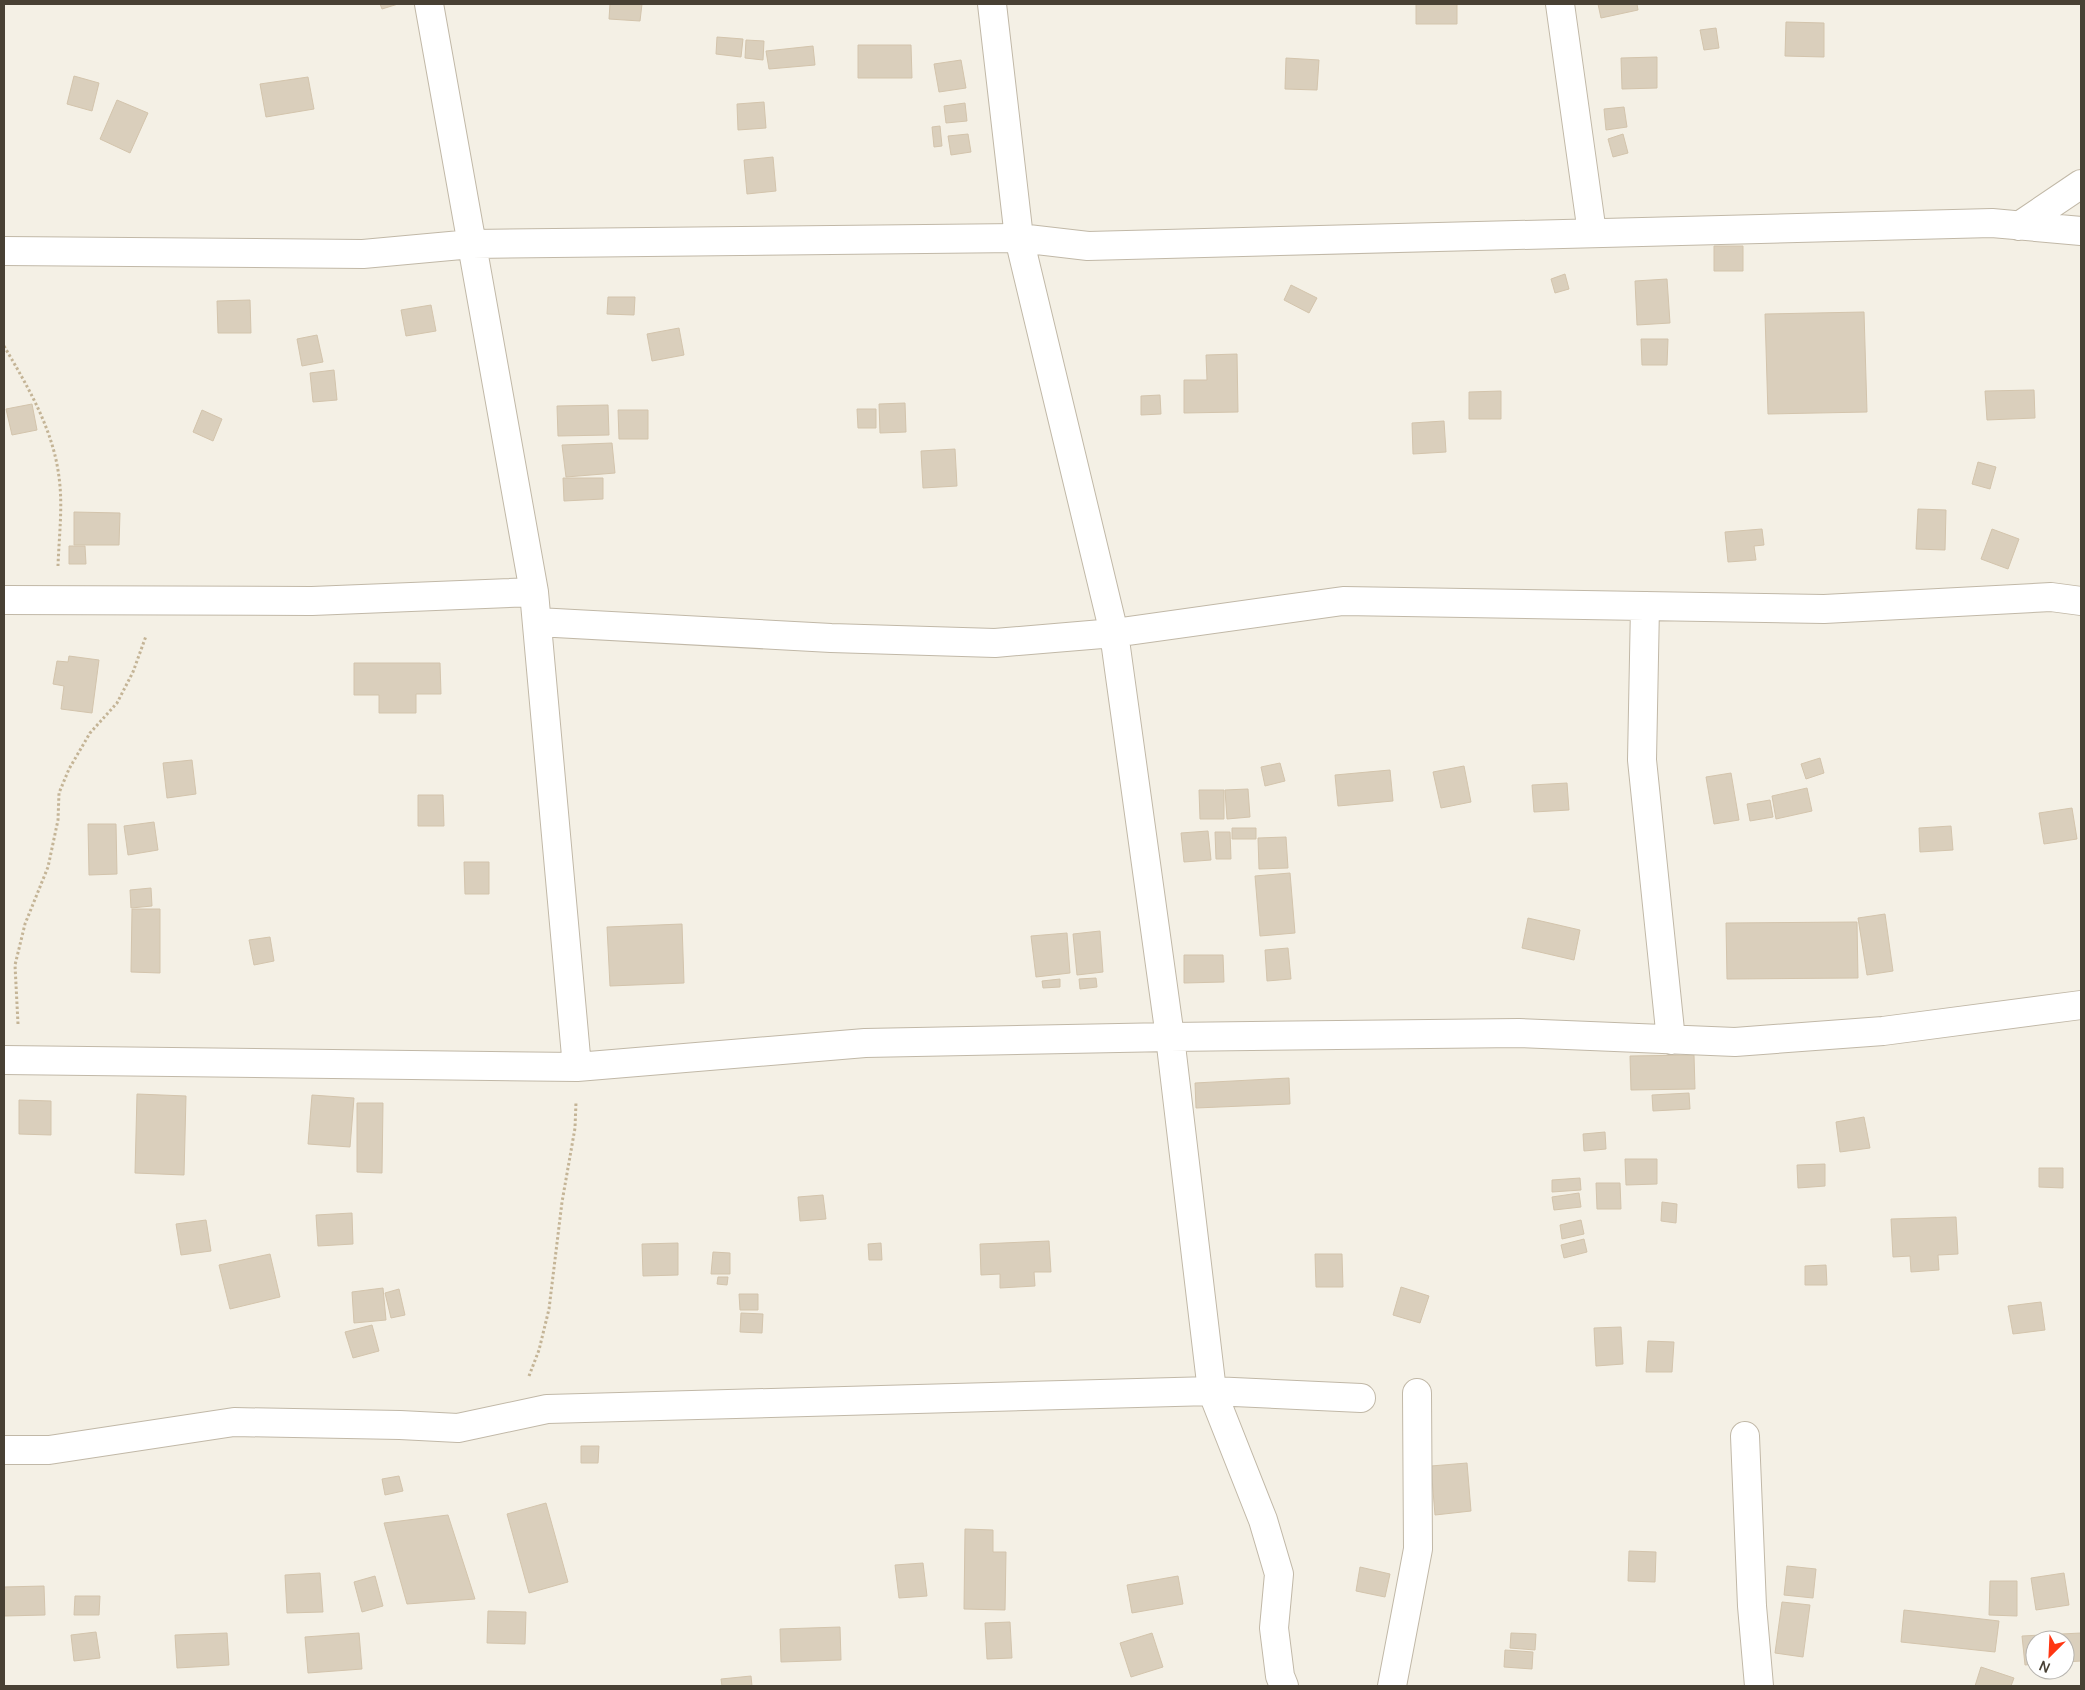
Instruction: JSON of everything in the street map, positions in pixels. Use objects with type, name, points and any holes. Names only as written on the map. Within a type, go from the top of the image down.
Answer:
[{"type":"street","points":[[430,4],[534,592],[577,1067]]},
{"type":"street","points":[[992,4],[1019,238],[1114,633],[1170,1036],[1212,1392],[1263,1520],[1279,1574],[1274,1628],[1280,1676],[1284,1686]]},
{"type":"street","points":[[1560,4],[1592,233]]},
{"type":"street","points":[[2019,226],[2081,184]]},
{"type":"street","points":[[4,252],[363,254],[472,244],[1019,238],[1088,246],[1992,223],[2081,231]]},
{"type":"street","points":[[4,600],[58,602],[312,601],[534,592]]},
{"type":"street","points":[[538,622],[831,638],[994,643],[1114,633],[1343,601],[1824,609],[2051,596],[2081,601]]},
{"type":"street","points":[[1645,606],[1642,760],[1670,1040]]},
{"type":"street","points":[[4,1060],[577,1067],[865,1043],[1170,1036],[1519,1033],[1735,1042],[1883,1031],[2081,1005]]},
{"type":"street","points":[[4,1450],[49,1450],[234,1422],[458,1428],[547,1409],[1212,1392],[1361,1398]]},
{"type":"street","points":[[1392,1686],[1418,1549],[1417,1393]]},
{"type":"street","points":[[1745,1436],[1752,1606],[1759,1686]]},
{"type":"path","points":[[4,346],[28,388],[46,427],[59,476],[58,602]]},
{"type":"path","points":[[19,1032],[15,965],[26,924],[48,866],[58,820],[59,793],[69,768],[90,733],[117,702],[133,672],[158,602]]},
{"type":"path","points":[[508,1418],[529,1377],[539,1350],[550,1309],[562,1202],[575,1128],[577,1067]]},
{"type":"building","points":[[380,4],[398,4],[382,9]]},
{"type":"building","points":[[610,4],[642,4],[640,21],[609,19]]},
{"type":"building","points":[[1416,4],[1457,4],[1457,24],[1416,24]]},
{"type":"building","points":[[1598,4],[1637,4],[1638,10],[1601,18]]},
{"type":"building","points":[[1786,22],[1824,23],[1824,57],[1785,56]]},
{"type":"building","points":[[1716,28],[1719,48],[1704,50],[1700,30]]},
{"type":"building","points":[[717,37],[743,39],[741,57],[716,54]]},
{"type":"building","points":[[746,40],[764,41],[763,60],[745,58]]},
{"type":"building","points":[[858,45],[911,45],[912,78],[858,78]]},
{"type":"building","points":[[813,46],[815,65],[769,69],[766,51]]},
{"type":"building","points":[[1657,57],[1657,88],[1622,89],[1621,58]]},
{"type":"building","points":[[1286,58],[1319,60],[1317,90],[1285,89]]},
{"type":"building","points":[[961,60],[966,88],[939,92],[934,64]]},
{"type":"building","points":[[74,76],[99,83],[92,111],[67,104]]},
{"type":"building","points":[[308,77],[314,109],[266,117],[260,84]]},
{"type":"building","points":[[117,100],[148,113],[130,153],[100,139]]},
{"type":"building","points":[[764,102],[766,128],[738,130],[737,104]]},
{"type":"building","points":[[965,103],[967,121],[946,123],[944,106]]},
{"type":"building","points":[[1624,107],[1627,127],[1606,130],[1604,109]]},
{"type":"building","points":[[940,126],[942,146],[934,147],[932,127]]},
{"type":"building","points":[[968,134],[971,152],[951,155],[948,136]]},
{"type":"building","points":[[1623,134],[1628,153],[1613,157],[1608,139]]},
{"type":"building","points":[[773,157],[776,191],[747,194],[744,160]]},
{"type":"building","points":[[1714,246],[1743,246],[1743,271],[1714,271]]},
{"type":"building","points":[[1565,274],[1569,289],[1555,293],[1551,279]]},
{"type":"building","points":[[1667,279],[1670,323],[1637,325],[1635,281]]},
{"type":"building","points":[[1291,285],[1317,298],[1309,313],[1284,300]]},
{"type":"building","points":[[608,297],[635,297],[634,315],[607,314]]},
{"type":"building","points":[[250,300],[251,333],[218,333],[217,301]]},
{"type":"building","points":[[431,305],[436,331],[406,336],[401,310]]},
{"type":"building","points":[[1864,312],[1867,412],[1768,414],[1765,314]]},
{"type":"building","points":[[679,328],[684,355],[652,361],[647,334]]},
{"type":"building","points":[[317,335],[323,362],[302,366],[297,339]]},
{"type":"building","points":[[1641,339],[1668,339],[1667,365],[1642,365]]},
{"type":"building","points":[[1237,354],[1238,412],[1184,413],[1184,380],[1207,380],[1206,355]]},
{"type":"building","points":[[334,370],[337,400],[313,402],[310,373]]},
{"type":"building","points":[[2034,390],[2035,418],[1987,420],[1985,391]]},
{"type":"building","points":[[1501,391],[1501,419],[1469,419],[1469,392]]},
{"type":"building","points":[[1160,395],[1161,414],[1141,415],[1141,396]]},
{"type":"building","points":[[905,403],[906,432],[880,433],[879,404]]},
{"type":"building","points":[[32,404],[37,430],[12,435],[6,409]]},
{"type":"building","points":[[608,405],[609,435],[558,436],[557,406]]},
{"type":"building","points":[[857,409],[876,409],[876,428],[858,428]]},
{"type":"building","points":[[202,410],[222,419],[213,441],[193,432]]},
{"type":"building","points":[[618,410],[648,410],[648,439],[619,439]]},
{"type":"building","points":[[1444,421],[1446,452],[1413,454],[1412,423]]},
{"type":"building","points":[[612,443],[615,473],[566,477],[562,445]]},
{"type":"building","points":[[955,449],[957,486],[923,488],[921,451]]},
{"type":"building","points":[[1978,462],[1996,467],[1990,489],[1972,484]]},
{"type":"building","points":[[563,478],[603,478],[603,499],[564,501]]},
{"type":"building","points":[[1918,509],[1946,510],[1945,550],[1916,549]]},
{"type":"building","points":[[74,512],[120,513],[119,545],[74,545]]},
{"type":"building","points":[[1762,529],[1764,545],[1754,546],[1756,560],[1728,562],[1725,532]]},
{"type":"building","points":[[1992,529],[2019,539],[2008,569],[1981,559]]},
{"type":"building","points":[[69,546],[85,546],[86,564],[69,564]]},
{"type":"building","points":[[69,656],[99,660],[92,713],[61,709],[64,686],[53,684],[57,661],[68,662]]},
{"type":"building","points":[[354,663],[440,663],[441,694],[416,694],[416,713],[379,713],[379,695],[354,695]]},
{"type":"building","points":[[1820,758],[1824,773],[1806,779],[1801,764]]},
{"type":"building","points":[[192,760],[196,794],[167,798],[163,763]]},
{"type":"building","points":[[1280,763],[1285,781],[1265,786],[1261,767]]},
{"type":"building","points":[[1464,766],[1471,802],[1441,808],[1433,772]]},
{"type":"building","points":[[1390,770],[1393,801],[1338,806],[1335,775]]},
{"type":"building","points":[[1731,773],[1739,820],[1714,824],[1706,777]]},
{"type":"building","points":[[1567,783],[1569,810],[1534,812],[1532,785]]},
{"type":"building","points":[[1807,788],[1812,811],[1776,819],[1772,796]]},
{"type":"building","points":[[1248,789],[1250,817],[1227,819],[1225,790]]},
{"type":"building","points":[[1199,790],[1224,790],[1224,819],[1200,819]]},
{"type":"building","points":[[418,795],[443,795],[444,826],[418,826]]},
{"type":"building","points":[[1770,800],[1773,817],[1750,821],[1747,804]]},
{"type":"building","points":[[2072,808],[2077,839],[2044,844],[2039,813]]},
{"type":"building","points":[[154,822],[158,850],[128,855],[124,826]]},
{"type":"building","points":[[88,824],[116,824],[117,874],[89,875]]},
{"type":"building","points":[[1951,826],[1953,850],[1920,852],[1919,828]]},
{"type":"building","points":[[1232,828],[1256,828],[1256,839],[1232,839]]},
{"type":"building","points":[[1208,831],[1211,860],[1184,862],[1181,833]]},
{"type":"building","points":[[1215,832],[1230,832],[1231,859],[1216,859]]},
{"type":"building","points":[[1286,837],[1288,868],[1259,869],[1258,838]]},
{"type":"building","points":[[464,862],[489,862],[489,894],[465,894]]},
{"type":"building","points":[[1290,873],[1295,933],[1260,936],[1255,876]]},
{"type":"building","points":[[151,888],[152,906],[131,908],[130,890]]},
{"type":"building","points":[[132,909],[160,909],[160,973],[131,972]]},
{"type":"building","points":[[1885,914],[1893,971],[1867,975],[1858,918]]},
{"type":"building","points":[[1528,918],[1580,930],[1574,960],[1522,948]]},
{"type":"building","points":[[1857,922],[1858,978],[1727,979],[1726,923]]},
{"type":"building","points":[[682,924],[684,983],[610,986],[607,927]]},
{"type":"building","points":[[1100,931],[1103,972],[1077,975],[1073,934]]},
{"type":"building","points":[[1067,933],[1070,973],[1036,977],[1031,936]]},
{"type":"building","points":[[270,937],[274,961],[254,965],[249,940]]},
{"type":"building","points":[[1288,948],[1291,979],[1267,981],[1265,950]]},
{"type":"building","points":[[1184,955],[1223,955],[1224,982],[1184,983]]},
{"type":"building","points":[[1096,978],[1097,987],[1080,989],[1079,979]]},
{"type":"building","points":[[1060,979],[1060,987],[1043,988],[1042,981]]},
{"type":"building","points":[[1694,1055],[1695,1089],[1631,1090],[1630,1056]]},
{"type":"building","points":[[1289,1078],[1290,1104],[1196,1108],[1195,1083]]},
{"type":"building","points":[[1689,1093],[1690,1109],[1653,1111],[1652,1095]]},
{"type":"building","points":[[137,1094],[186,1096],[184,1175],[135,1173]]},
{"type":"building","points":[[312,1095],[354,1098],[350,1147],[308,1144]]},
{"type":"building","points":[[19,1100],[51,1101],[51,1135],[19,1134]]},
{"type":"building","points":[[357,1103],[383,1103],[382,1173],[357,1172]]},
{"type":"building","points":[[1864,1117],[1870,1148],[1840,1152],[1836,1122]]},
{"type":"building","points":[[1605,1132],[1606,1149],[1584,1151],[1583,1134]]},
{"type":"building","points":[[1625,1159],[1657,1159],[1657,1184],[1626,1185]]},
{"type":"building","points":[[1825,1164],[1825,1186],[1798,1188],[1797,1165]]},
{"type":"building","points":[[2039,1168],[2063,1168],[2063,1188],[2039,1187]]},
{"type":"building","points":[[1580,1178],[1581,1190],[1552,1192],[1552,1180]]},
{"type":"building","points":[[1596,1183],[1620,1183],[1621,1209],[1597,1209]]},
{"type":"building","points":[[1579,1193],[1581,1207],[1554,1210],[1552,1197]]},
{"type":"building","points":[[823,1195],[826,1219],[800,1221],[798,1197]]},
{"type":"building","points":[[1662,1202],[1677,1204],[1676,1223],[1661,1221]]},
{"type":"building","points":[[352,1213],[353,1244],[318,1246],[316,1215]]},
{"type":"building","points":[[1956,1217],[1958,1254],[1938,1255],[1939,1270],[1911,1272],[1910,1256],[1893,1257],[1891,1219]]},
{"type":"building","points":[[206,1220],[211,1251],[181,1255],[176,1224]]},
{"type":"building","points":[[1581,1220],[1584,1234],[1562,1239],[1560,1225]]},
{"type":"building","points":[[1584,1239],[1587,1252],[1564,1258],[1561,1245]]},
{"type":"building","points":[[1049,1241],[1051,1272],[1034,1272],[1035,1286],[1000,1288],[1000,1274],[981,1275],[980,1244]]},
{"type":"building","points":[[678,1243],[678,1275],[643,1276],[642,1244]]},
{"type":"building","points":[[881,1243],[882,1260],[869,1260],[868,1244]]},
{"type":"building","points":[[713,1252],[730,1253],[730,1274],[711,1274]]},
{"type":"building","points":[[270,1254],[280,1297],[230,1309],[219,1265]]},
{"type":"building","points":[[1315,1254],[1342,1254],[1343,1287],[1316,1287]]},
{"type":"building","points":[[1826,1265],[1827,1285],[1805,1285],[1805,1266]]},
{"type":"building","points":[[718,1277],[728,1277],[727,1285],[717,1284]]},
{"type":"building","points":[[1401,1287],[1429,1296],[1420,1323],[1393,1315]]},
{"type":"building","points":[[383,1288],[386,1320],[354,1323],[352,1292]]},
{"type":"building","points":[[399,1289],[405,1315],[391,1318],[385,1293]]},
{"type":"building","points":[[739,1294],[758,1294],[758,1310],[740,1310]]},
{"type":"building","points":[[2041,1302],[2045,1330],[2013,1334],[2008,1306]]},
{"type":"building","points":[[741,1313],[763,1314],[762,1333],[740,1332]]},
{"type":"building","points":[[372,1325],[379,1351],[353,1358],[345,1332]]},
{"type":"building","points":[[1621,1327],[1623,1364],[1596,1366],[1594,1328]]},
{"type":"building","points":[[1648,1341],[1674,1342],[1672,1372],[1646,1372]]},
{"type":"building","points":[[581,1446],[599,1446],[598,1463],[581,1463]]},
{"type":"building","points":[[1467,1463],[1471,1511],[1435,1515],[1431,1466]]},
{"type":"building","points":[[399,1476],[403,1491],[385,1495],[382,1479]]},
{"type":"building","points":[[546,1503],[568,1582],[529,1593],[507,1514]]},
{"type":"building","points":[[448,1515],[475,1599],[407,1604],[384,1523]]},
{"type":"building","points":[[965,1529],[993,1530],[993,1552],[1006,1552],[1005,1610],[964,1609]]},
{"type":"building","points":[[1629,1551],[1656,1552],[1655,1582],[1628,1581]]},
{"type":"building","points":[[923,1563],[927,1596],[899,1598],[895,1565]]},
{"type":"building","points":[[1787,1566],[1816,1569],[1813,1598],[1784,1595]]},
{"type":"building","points":[[1360,1567],[1390,1574],[1385,1597],[1356,1591]]},
{"type":"building","points":[[320,1573],[323,1612],[287,1613],[285,1575]]},
{"type":"building","points":[[2064,1573],[2069,1605],[2036,1610],[2031,1578]]},
{"type":"building","points":[[375,1576],[383,1606],[362,1612],[354,1582]]},
{"type":"building","points":[[1178,1576],[1183,1604],[1132,1613],[1127,1585]]},
{"type":"building","points":[[1990,1581],[2017,1581],[2017,1616],[1989,1615]]},
{"type":"building","points":[[44,1586],[45,1615],[4,1616],[4,1587]]},
{"type":"building","points":[[75,1596],[100,1596],[99,1615],[74,1615]]},
{"type":"building","points":[[1782,1602],[1810,1605],[1803,1657],[1775,1653]]},
{"type":"building","points":[[1904,1610],[1999,1621],[1995,1652],[1901,1642]]},
{"type":"building","points":[[488,1611],[526,1612],[525,1644],[487,1643]]},
{"type":"building","points":[[1010,1622],[1012,1658],[987,1659],[985,1623]]},
{"type":"building","points":[[840,1627],[841,1660],[781,1662],[780,1629]]},
{"type":"building","points":[[96,1632],[100,1658],[74,1661],[71,1635]]},
{"type":"building","points":[[227,1633],[229,1665],[177,1668],[175,1635]]},
{"type":"building","points":[[359,1633],[362,1669],[308,1673],[305,1637]]},
{"type":"building","points":[[1152,1633],[1163,1667],[1131,1677],[1120,1643]]},
{"type":"building","points":[[1511,1633],[1536,1634],[1535,1650],[1510,1648]]},
{"type":"building","points":[[2075,1633],[2081,1633],[2081,1661],[2075,1661]]},
{"type":"building","points":[[2022,1636],[2025,1636],[2025,1665]]},
{"type":"building","points":[[1505,1650],[1533,1652],[1532,1669],[1504,1667]]},
{"type":"building","points":[[1981,1667],[2014,1678],[2011,1686],[1975,1686]]},
{"type":"building","points":[[751,1676],[752,1686],[722,1686],[721,1679]]}]
